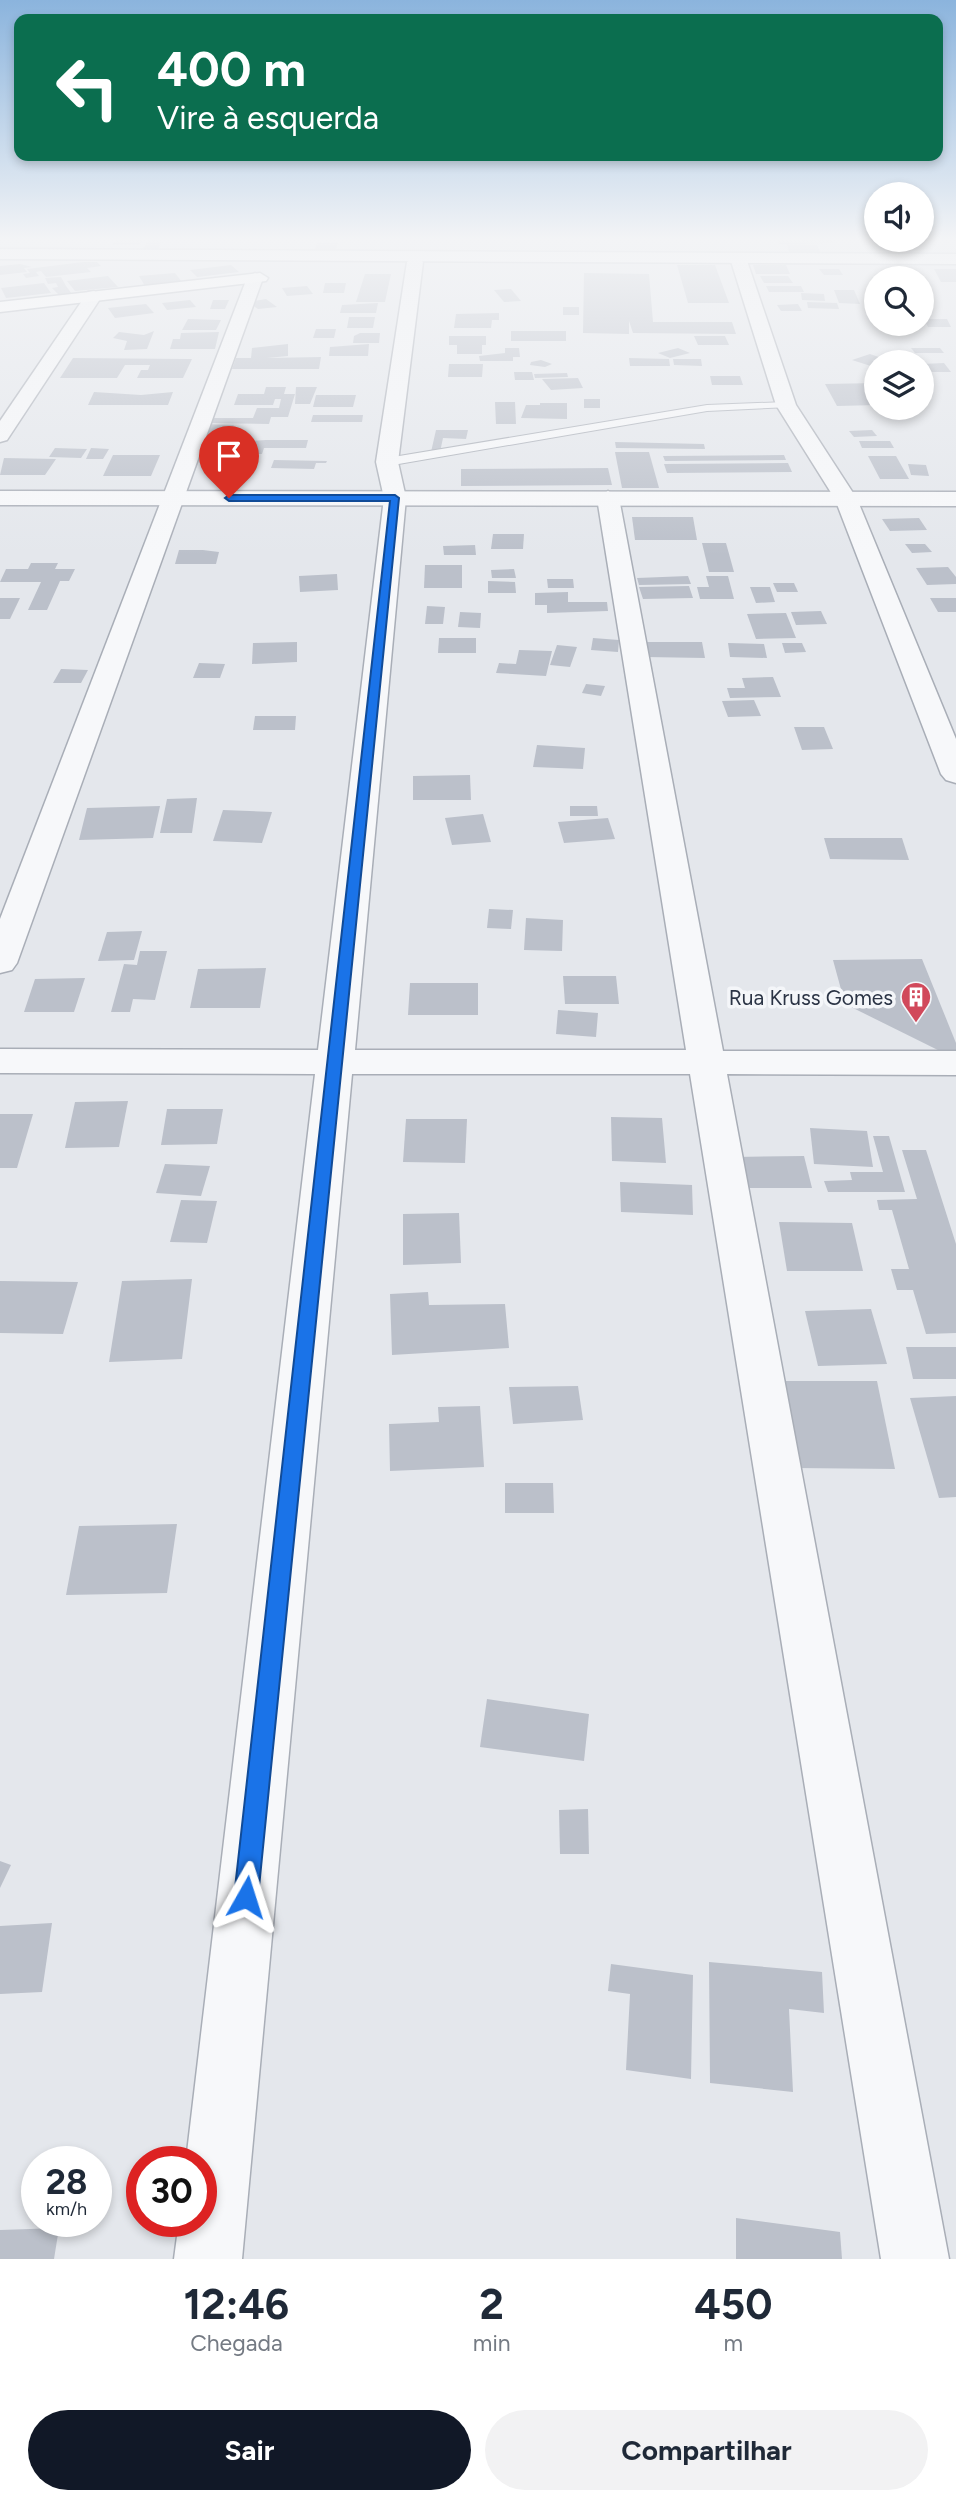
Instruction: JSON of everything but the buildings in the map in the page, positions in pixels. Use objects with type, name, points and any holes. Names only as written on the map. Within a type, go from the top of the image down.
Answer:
[{"type":"street","points":[[0,436],[61,344]]},
{"type":"street","points":[[0,963],[231,344]]},
{"type":"street","points":[[208,2259],[335,1062],[391,480],[408,344]]},
{"type":"street","points":[[766,344],[786,405],[846,499],[956,774]]},
{"type":"street","points":[[0,498],[174,498],[391,480],[608,498],[956,499]]},
{"type":"street","points":[[608,498],[915,2259]]},
{"type":"street","points":[[0,1061],[956,1063]]},
{"type":"lane","points":[[391,480],[707,408],[786,405]]},
{"type":"place","name":"Rua Kruss Gomes","points":[[916,1024]]},
{"type":"route","points":[[229,498],[395,498],[246,1897]]}]
